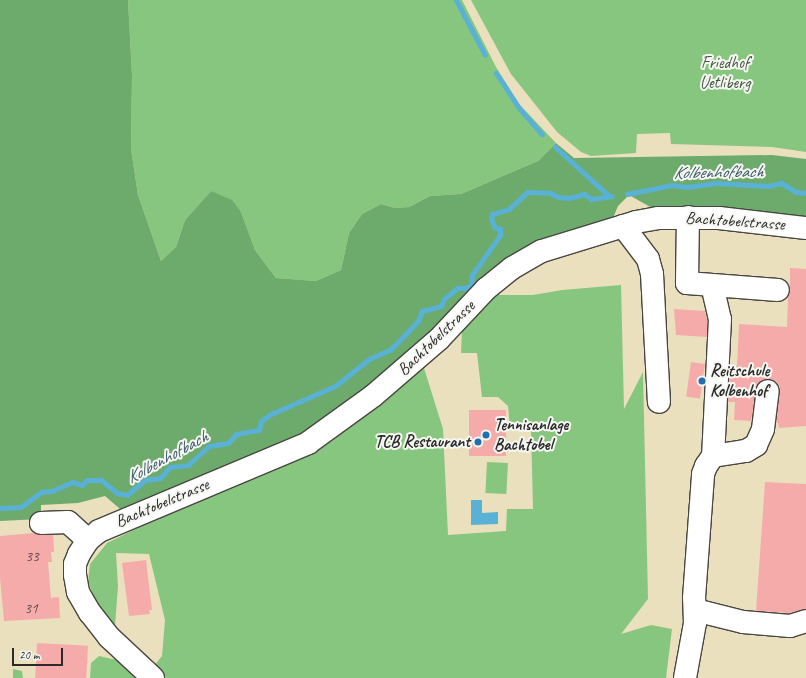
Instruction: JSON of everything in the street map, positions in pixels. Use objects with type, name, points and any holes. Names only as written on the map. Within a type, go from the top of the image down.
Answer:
[{"type":"street","points":[[688,217],[688,283],[778,290]]},
{"type":"street","name":"Bachtobelstrasse","points":[[88,540],[99,531],[112,524],[308,443],[362,405],[439,339],[486,289],[512,268],[542,251],[623,226],[658,218],[718,218],[806,228]]},
{"type":"street","points":[[623,226],[648,259],[652,274],[659,402]]},
{"type":"street","points":[[685,678],[695,624],[703,474],[706,466],[713,456],[720,319],[712,285]]},
{"type":"street","points":[[713,456],[750,450],[756,444],[763,429],[768,391]]},
{"type":"street","points":[[41,523],[68,522],[88,540],[79,554],[75,564],[76,586],[81,599],[109,637],[153,678]]},
{"type":"street","points":[[695,610],[743,622],[790,626],[806,621]]},
{"type":"green space","points":[[0,0],[128,0],[132,75],[131,149],[138,195],[161,261],[176,247],[185,220],[211,191],[232,200],[241,212],[255,250],[276,278],[316,281],[341,270],[349,233],[362,214],[381,204],[395,208],[409,207],[430,196],[461,194],[538,161],[556,143],[574,158],[772,155],[806,159],[806,220],[693,206],[652,208],[629,195],[618,206],[613,218],[542,243],[433,334],[304,437],[120,509],[105,496],[78,503],[41,505],[41,519],[0,521]]},
{"type":"green space","points":[[128,0],[462,0],[496,67],[519,104],[556,143],[538,161],[461,194],[430,196],[409,207],[395,208],[381,204],[362,214],[349,233],[341,270],[316,281],[276,278],[255,250],[241,212],[211,191],[185,220],[176,247],[161,261],[138,195],[131,149],[132,75]]},
{"type":"green space","name":"Friedhof Uetliberg","points":[[471,0],[806,0],[806,152],[772,147],[671,144],[670,133],[637,134],[636,153],[591,156],[581,152],[557,132],[511,74]]},
{"type":"green space","points":[[621,285],[624,409],[643,372],[648,599],[621,634],[651,625],[672,629],[666,678],[164,678],[153,667],[162,656],[165,620],[149,554],[116,553],[118,586],[115,626],[102,615],[88,582],[90,564],[107,543],[173,511],[317,450],[424,368],[443,429],[448,535],[506,531],[507,509],[533,509],[531,428],[510,428],[508,406],[498,397],[482,397],[477,353],[461,353],[462,329],[493,295],[533,295],[562,290]]},
{"type":"green space","points":[[487,462],[508,463],[506,494],[485,493]]},
{"type":"green space","points":[[99,656],[117,660],[137,678],[90,678],[91,663]]},
{"type":"green space","points":[[13,669],[22,671],[23,678],[13,678]]},
{"type":"water","points":[[471,500],[482,500],[482,513],[498,512],[498,524],[471,525]]},
{"type":"building","points":[[790,268],[806,269],[806,426],[779,428],[778,423],[776,423],[780,387],[776,381],[769,379],[763,380],[758,384],[751,421],[734,420],[735,402],[728,402],[730,366],[737,366],[739,324],[787,327]]},
{"type":"building","points":[[674,309],[705,311],[707,320],[707,337],[676,335]]},
{"type":"building","points":[[691,362],[705,364],[700,399],[686,397]]},
{"type":"building","name":"Tennisanlage Bachtobel","points":[[469,410],[506,410],[506,456],[469,456]]},
{"type":"building","points":[[765,482],[806,484],[806,609],[789,613],[756,611]]},
{"type":"building","points":[[34,533],[41,535],[53,535],[54,552],[51,552],[52,562],[48,562],[51,598],[59,597],[60,618],[4,621],[0,578],[0,536]]},
{"type":"building","points":[[146,560],[152,610],[149,610],[150,614],[129,616],[122,563]]},
{"type":"building","points":[[37,643],[88,646],[86,678],[35,678]]},
{"type":"waterway","points":[[456,0],[485,55]]},
{"type":"waterway","points":[[496,73],[519,108],[542,134]]},
{"type":"waterway","points":[[555,147],[609,196]]},
{"type":"waterway","name":"Kolbenhofbach","points":[[627,194],[672,185],[687,187],[716,183],[768,186],[781,183],[796,192],[806,193]]},
{"type":"waterway","name":"Kolbenhofbach","points":[[0,508],[21,507],[41,492],[52,491],[72,482],[82,485],[87,480],[101,480],[117,493],[127,495],[145,480],[160,478],[170,467],[188,465],[209,446],[228,443],[236,434],[259,430],[261,421],[271,414],[335,386],[369,359],[391,349],[418,321],[422,311],[441,306],[444,299],[457,288],[471,286],[472,275],[500,235],[500,229],[494,227],[491,217],[492,214],[509,209],[527,192],[550,193],[558,197],[569,198],[584,194],[591,199],[612,196]]},
{"type":"place","name":"Reitschule Kolbenhof","points":[[702,381]]},
{"type":"place","name":"Tennisanlage Bachtobel","points":[[486,435]]},
{"type":"place","name":"TCB Restaurant","points":[[478,442]]}]
